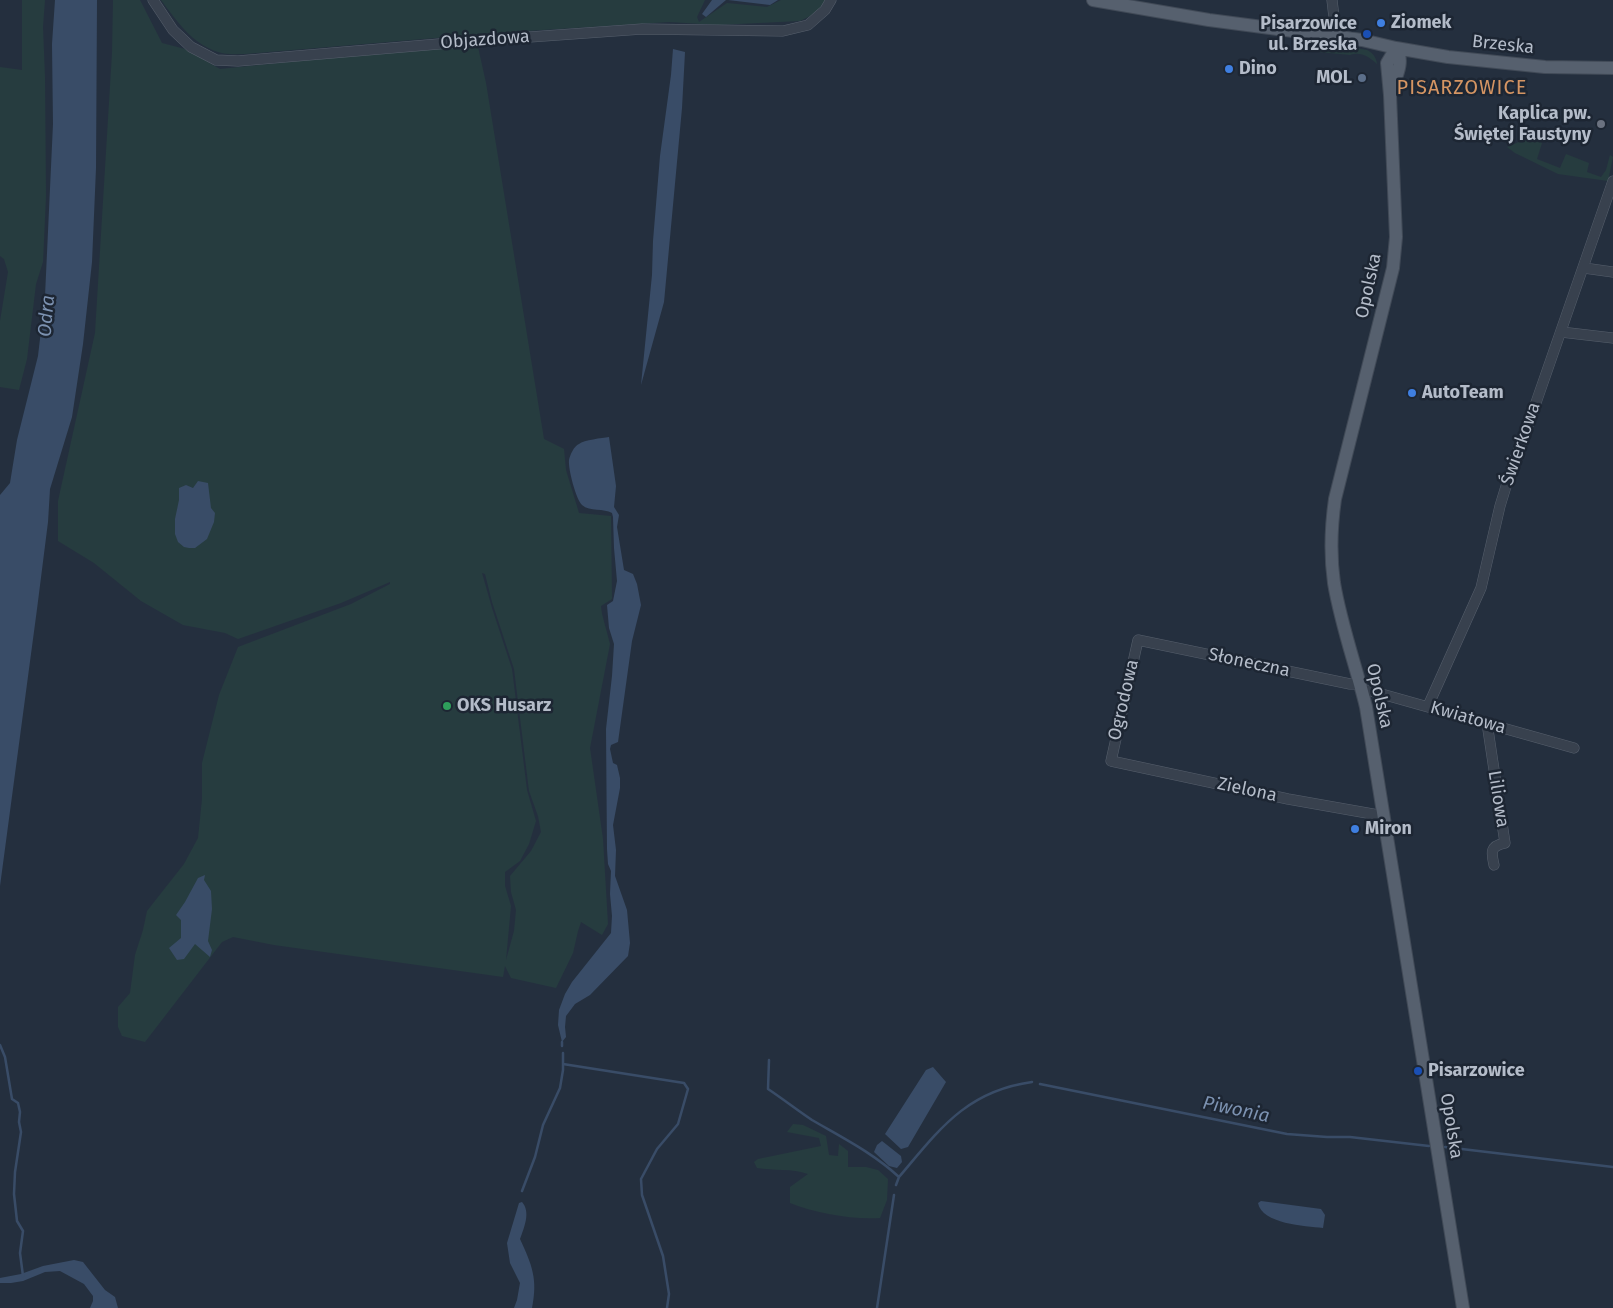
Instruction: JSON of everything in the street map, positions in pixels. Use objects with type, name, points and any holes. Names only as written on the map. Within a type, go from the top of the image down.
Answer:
[{"type":"main road","name":"Brzeska","points":[[1093,0],[1183,15],[1362,40],[1424,53],[1545,67],[1613,68]]},
{"type":"main road","points":[[1362,40],[1375,48],[1393,65]]},
{"type":"main road","points":[[1393,65],[1396,48]]},
{"type":"main road","points":[[1393,65],[1416,54],[1424,53]]},
{"type":"main road","name":"Opolska","points":[[1393,65],[1390,95],[1396,237],[1393,268],[1339,477],[1332,530],[1332,556],[1334,584],[1361,687],[1384,816],[1463,1308]]},
{"type":"street","name":"Objazdowa","points":[[153,0],[173,30],[191,48],[216,60],[238,61],[642,29],[783,31],[808,25],[825,10],[831,0]]},
{"type":"street","points":[[1332,0],[1335,26],[1334,36]]},
{"type":"street","name":"Świerkowa","points":[[1428,706],[1481,588],[1500,506],[1511,470],[1584,268],[1613,181]]},
{"type":"street","points":[[1584,268],[1613,272]]},
{"type":"street","points":[[1561,332],[1613,338]]},
{"type":"street","name":"Słoneczna","points":[[1138,640],[1361,687]]},
{"type":"street","name":"Ogrodowa","points":[[1111,761],[1138,640]]},
{"type":"street","name":"Kwiatowa","points":[[1361,687],[1574,748]]},
{"type":"street","name":"Liliowa","points":[[1487,723],[1505,843],[1497,844],[1493,848],[1494,865]]},
{"type":"street","name":"Zielona","points":[[1111,761],[1288,799],[1384,816]]},
{"type":"green space","points":[[22,0],[45,0],[43,27],[46,196],[43,262],[36,284],[27,359],[19,390],[0,387],[0,321],[8,272],[4,259],[0,256],[0,67],[22,70]]},
{"type":"green space","points":[[113,0],[140,0],[162,43],[185,49],[220,69],[474,43],[478,47],[486,83],[544,439],[564,449],[566,470],[579,513],[611,516],[612,599],[601,606],[610,644],[590,748],[603,839],[608,924],[602,935],[581,922],[573,953],[556,988],[511,978],[505,966],[503,977],[274,945],[233,937],[222,942],[145,1042],[122,1036],[118,1027],[118,1007],[130,993],[135,955],[147,911],[184,864],[198,838],[202,799],[202,763],[219,695],[238,647],[351,604],[390,584],[390,582],[341,603],[238,639],[225,633],[183,625],[141,601],[94,563],[58,541],[58,501],[95,333],[112,53]],"holes":[[[482,573],[485,574],[514,669],[529,791],[538,816],[541,832],[531,851],[510,876],[511,892],[516,910],[514,931],[506,960],[511,906],[505,886],[505,872],[520,861],[529,844],[536,821],[527,790],[512,669]]]},
{"type":"green space","points":[[161,0],[705,0],[697,17],[699,22],[727,3],[767,7],[781,0],[826,0],[816,13],[800,21],[718,25],[669,22],[495,33],[245,54],[224,54],[208,48],[192,37]]},
{"type":"green space","points":[[1302,42],[1333,44],[1367,50],[1374,56],[1377,64],[1361,54],[1350,55],[1299,50]]},
{"type":"green space","points":[[1530,137],[1542,143],[1537,159],[1560,168],[1566,154],[1589,163],[1587,172],[1601,177],[1606,170],[1610,155],[1613,157],[1608,181],[1558,174],[1515,153],[1507,147]]},
{"type":"green space","points":[[793,1124],[803,1125],[826,1136],[829,1155],[838,1156],[839,1144],[848,1151],[848,1167],[866,1167],[878,1170],[888,1179],[887,1200],[880,1218],[834,1215],[790,1203],[790,1187],[808,1174],[796,1171],[757,1168],[754,1162],[758,1159],[821,1146],[819,1138],[787,1132]]},
{"type":"water","name":"Odra","points":[[55,0],[97,0],[96,168],[92,262],[83,344],[72,417],[50,489],[48,522],[0,886],[0,495],[10,483],[17,440],[38,356],[45,296],[53,124],[52,44]]},
{"type":"water","points":[[712,0],[726,0],[706,17],[702,14]]},
{"type":"water","points":[[728,0],[778,0],[770,5]]},
{"type":"water","points":[[673,49],[685,52],[682,108],[664,302],[641,385],[652,275],[660,156]]},
{"type":"water","points":[[609,437],[616,486],[614,507],[619,515],[617,527],[624,570],[633,574],[641,605],[632,641],[618,742],[611,745],[610,749],[613,763],[617,765],[620,778],[613,825],[616,850],[615,876],[627,910],[630,943],[628,956],[590,995],[575,1004],[566,1016],[566,1037],[562,1042],[558,1025],[559,1010],[565,994],[572,982],[611,933],[611,871],[608,864],[607,849],[606,729],[614,644],[609,628],[607,605],[613,601],[617,581],[613,517],[612,513],[582,505],[573,484],[569,460],[571,453],[577,445],[593,439]]},
{"type":"water","points":[[198,481],[208,483],[211,508],[215,513],[214,522],[207,539],[195,548],[189,548],[184,547],[178,542],[175,534],[179,488],[186,485],[193,488]]},
{"type":"water","points":[[205,875],[204,880],[211,891],[212,909],[208,941],[212,950],[210,957],[195,944],[184,959],[177,960],[169,948],[181,938],[181,920],[176,915],[198,878]]},
{"type":"water","points":[[933,1067],[946,1082],[908,1147],[901,1149],[885,1134],[926,1070]]},
{"type":"water","points":[[882,1141],[901,1156],[902,1162],[897,1168],[889,1166],[874,1152],[877,1145]]},
{"type":"water","points":[[1261,1201],[1321,1209],[1325,1215],[1323,1228],[1296,1225],[1276,1220],[1261,1210],[1258,1203]]},
{"type":"water","points":[[522,1202],[525,1206],[526,1215],[520,1239],[533,1272],[534,1298],[532,1308],[514,1308],[520,1283],[510,1263],[507,1243],[519,1203]]},
{"type":"water","points":[[74,1260],[83,1262],[105,1290],[115,1297],[118,1308],[90,1308],[93,1296],[84,1284],[60,1271],[45,1272],[23,1281],[0,1283],[0,1278]]},
{"type":"waterway","points":[[0,1045],[5,1057],[12,1099],[18,1103],[20,1112],[21,1132],[14,1194],[17,1221],[23,1231],[20,1253],[23,1276]]},
{"type":"waterway","points":[[522,1191],[535,1157],[543,1125],[560,1088],[563,1053]]},
{"type":"waterway","points":[[769,1060],[768,1089],[812,1120],[868,1153],[899,1177]]},
{"type":"waterway","points":[[563,1064],[684,1083],[688,1089],[678,1124],[657,1149],[641,1179],[642,1195],[663,1256],[669,1294],[667,1308]]},
{"type":"waterway","name":"Piwonia","points":[[896,1185],[899,1177],[913,1160],[956,1115],[989,1094],[1032,1082]]},
{"type":"waterway","name":"Piwonia","points":[[1040,1084],[1287,1134],[1350,1137],[1429,1146]]},
{"type":"waterway","name":"Piwonia","points":[[1445,1147],[1613,1167]]},
{"type":"waterway","name":"Piwonia","points":[[877,1308],[894,1195]]},
{"type":"place","name":"Ziomek","points":[[1381,23]]},
{"type":"place","name":"Pisarzowice ul. Brzeska","points":[[1367,34]]},
{"type":"place","name":"Dino","points":[[1229,69]]},
{"type":"place","name":"MOL","points":[[1362,78]]},
{"type":"place","name":"Kaplica pw. Świętej Faustyny","points":[[1601,124]]},
{"type":"place","name":"AutoTeam","points":[[1412,393]]},
{"type":"place","name":"OKS Husarz","points":[[447,706]]},
{"type":"place","name":"Miron","points":[[1355,829]]},
{"type":"place","name":"Pisarzowice","points":[[1418,1071]]},
{"type":"district","name":"PISARZOWICE","points":[[1462,88]]}]
